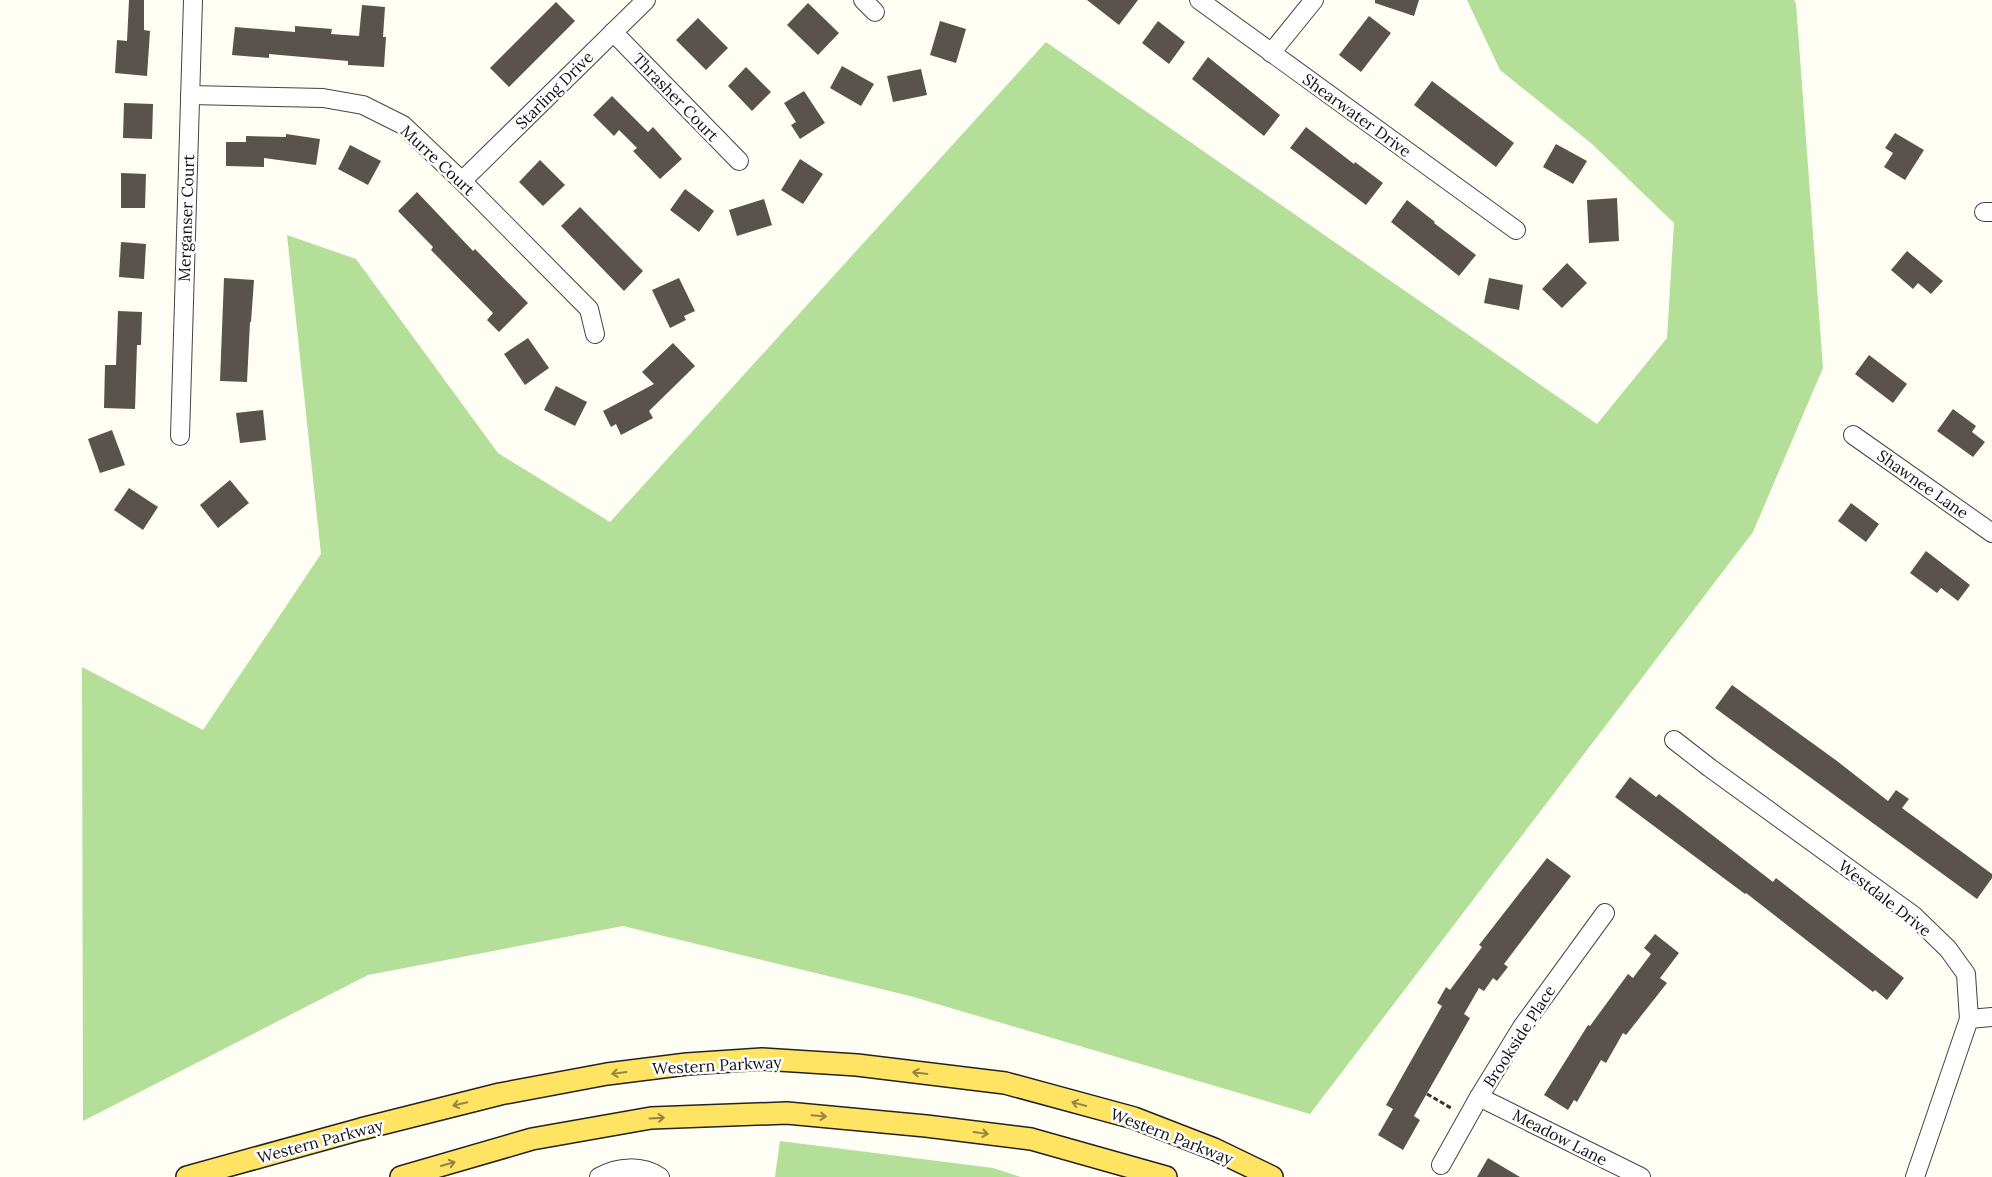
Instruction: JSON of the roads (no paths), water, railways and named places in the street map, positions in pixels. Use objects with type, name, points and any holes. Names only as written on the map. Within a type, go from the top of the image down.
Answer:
[{"type":"main road","name":"Western Parkway","points":[[187,1177],[210,1174],[361,1129],[500,1094],[607,1074],[687,1064],[762,1059],[857,1065],[1005,1083],[1134,1118],[1214,1149],[1272,1177]]},
{"type":"main road","points":[[400,1177],[532,1139],[651,1118],[787,1113],[926,1126],[1031,1140],[1166,1177]]},
{"type":"street","name":"Merganser Court","points":[[180,436],[193,0]]},
{"type":"street","name":"Starling Drive","points":[[462,181],[646,0]]},
{"type":"street","name":"Shearwater Drive","points":[[1199,0],[1516,230]]},
{"type":"street","points":[[1271,53],[1314,0]]},
{"type":"street","name":"Thrasher Court","points":[[613,32],[739,161]]},
{"type":"street","name":"Murre Court","points":[[190,95],[323,98],[363,105],[403,125],[462,181],[589,310],[595,334]]},
{"type":"street","name":"Shawnee Lane","points":[[1853,435],[1992,533]]},
{"type":"street","name":"Westdale Drive","points":[[1674,740],[1913,915],[1948,949],[1966,974],[1969,1019],[1915,1177]]},
{"type":"street","name":"Brookside Place","points":[[1440,1165],[1522,1027],[1605,913]]},
{"type":"street","points":[[1969,1019],[1992,1017]]},
{"type":"street","name":"Meadow Lane","points":[[1479,1097],[1641,1177]]},
{"type":"street","points":[[599,1177],[624,1168],[653,1172],[660,1177]]}]
